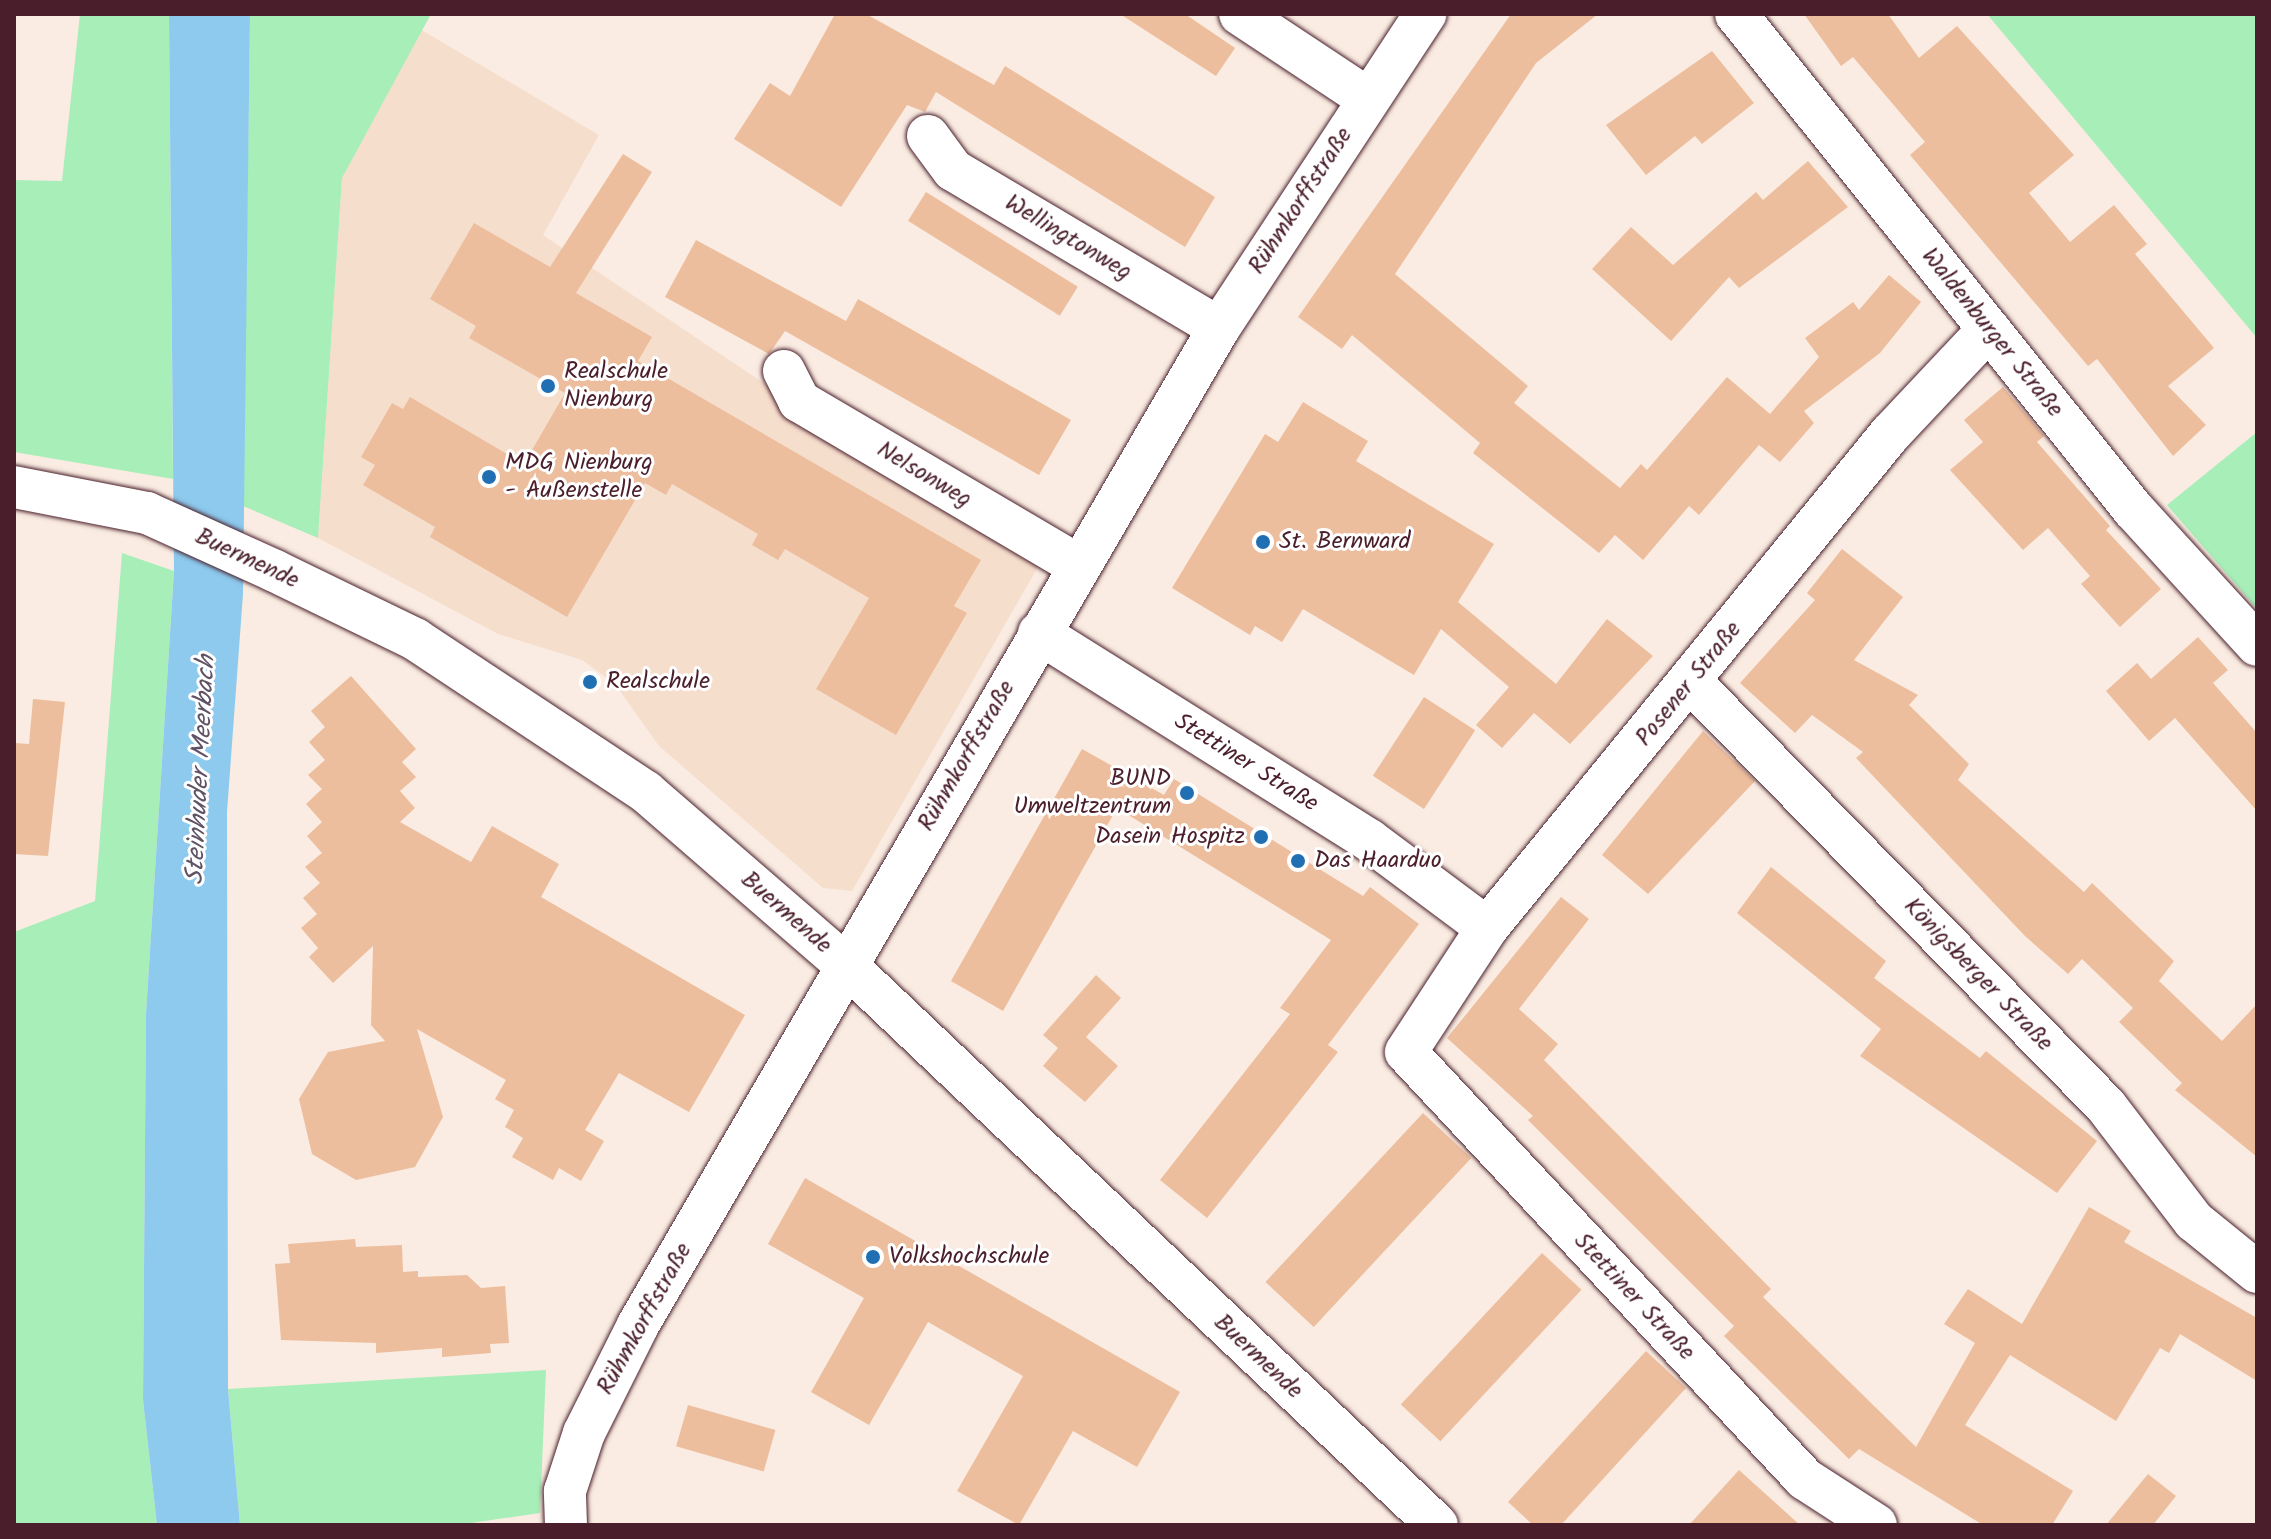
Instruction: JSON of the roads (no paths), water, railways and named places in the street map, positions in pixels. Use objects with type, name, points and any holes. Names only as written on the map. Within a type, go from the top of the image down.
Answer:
[{"type":"street","points":[[1240,14],[1367,98]]},
{"type":"street","name":"Rühmkorffstraße","points":[[566,1525],[565,1491],[591,1419],[846,965],[1219,328],[1367,98],[1425,14]]},
{"type":"street","name":"Waldenburger Straße","points":[[1736,14],[2133,509],[2257,645]]},
{"type":"street","name":"Wellingtonweg","points":[[928,136],[953,170],[1219,328]]},
{"type":"street","name":"Posener Straße","points":[[1406,1052],[1487,928],[1691,682],[1890,434],[1989,329]]},
{"type":"street","name":"Nelsonweg","points":[[784,371],[799,401],[1079,566]]},
{"type":"street","name":"Buermende","points":[[14,487],[147,513],[275,571],[415,639],[524,705],[646,792],[846,965],[1437,1525]]},
{"type":"street","name":"Stettiner Straße","points":[[1039,633],[1369,840],[1487,928]]},
{"type":"street","name":"Königsberger Straße","points":[[1691,682],[2106,1106],[2194,1221],[2257,1272]]},
{"type":"street","name":"Stettiner Straße","points":[[1406,1052],[1805,1479],[1876,1525]]},
{"type":"water","name":"Steinhuder Meerbach","points":[[169,14],[250,14],[243,594],[227,812],[228,1389],[240,1525],[157,1525],[143,1400],[146,1014],[174,571]]},
{"type":"place","name":"Realschule Nienburg","points":[[548,386]]},
{"type":"place","name":"MDG Nienburg - Außenstelle","points":[[489,477]]},
{"type":"place","name":"St. Bernward","points":[[1263,542]]},
{"type":"place","name":"Realschule","points":[[590,682]]},
{"type":"place","name":"BUND Umweltzentrum","points":[[1187,793]]},
{"type":"place","name":"Dasein Hospitz","points":[[1261,837]]},
{"type":"place","name":"Das Haarduo","points":[[1298,861]]},
{"type":"place","name":"Volkshochschule","points":[[873,1257]]}]
